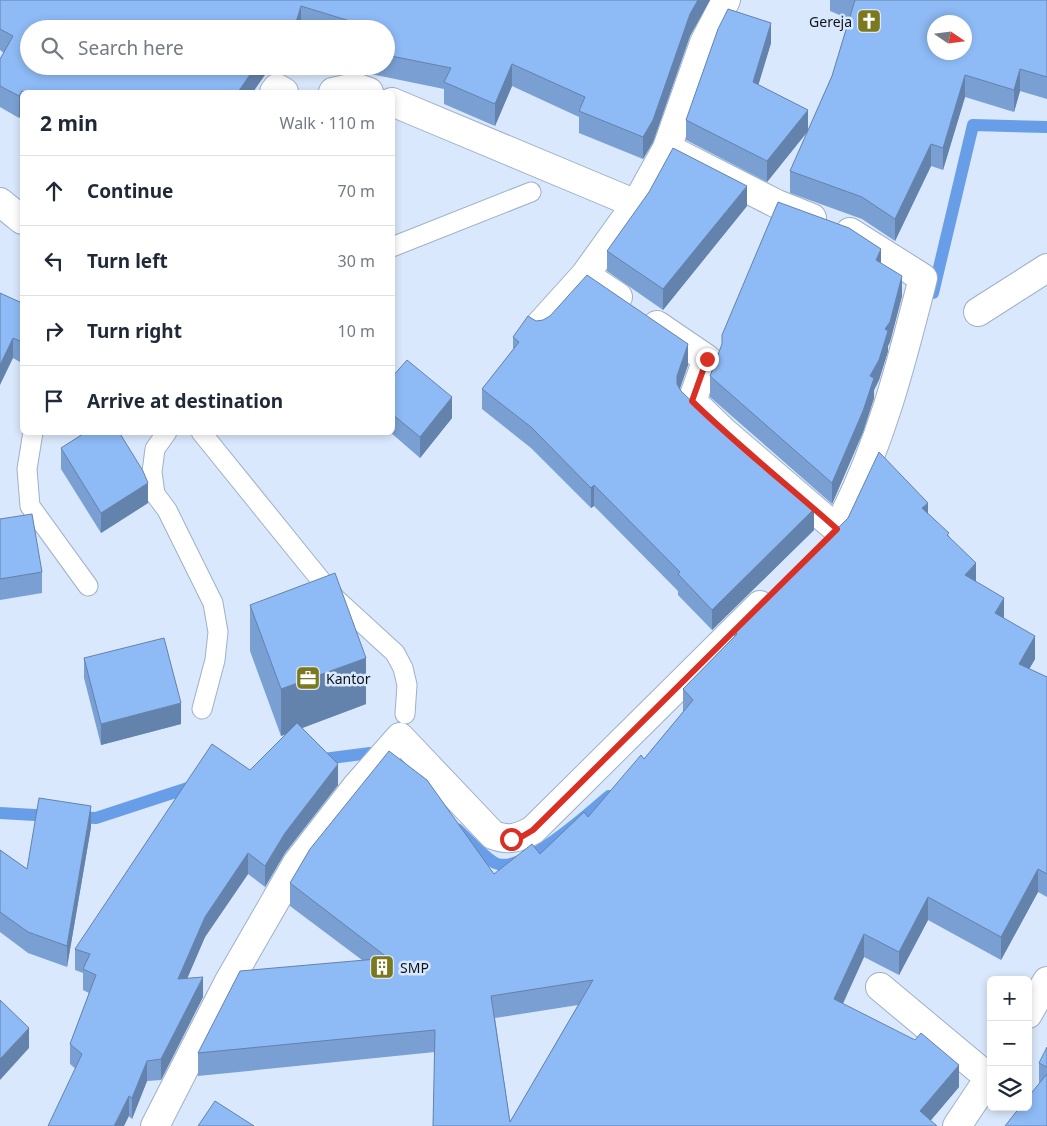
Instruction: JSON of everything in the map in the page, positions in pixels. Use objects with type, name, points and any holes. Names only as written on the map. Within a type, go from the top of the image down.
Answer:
[{"type":"street","points":[[539,326],[585,275],[636,204],[666,148],[704,43],[726,0]]},
{"type":"street","points":[[340,90],[355,86],[364,90]]},
{"type":"street","points":[[395,103],[636,204]]},
{"type":"street","points":[[666,148],[782,207],[856,234],[923,278],[894,394],[859,486],[837,529],[816,550]]},
{"type":"street","points":[[0,202],[20,218]]},
{"type":"street","points":[[978,312],[1047,268]]},
{"type":"street","points":[[585,275],[707,359],[692,401],[723,431],[755,456],[837,529]]},
{"type":"street","points":[[155,1126],[228,983],[297,863],[403,726],[493,835],[504,839],[523,836],[533,830],[781,585]]},
{"type":"street","points":[[1032,1007],[1047,981]]},
{"type":"street","points":[[880,987],[987,1074]]},
{"type":"street","points":[[957,1126],[987,1081]]},
{"type":"lane","points":[[395,246],[531,192]]},
{"type":"lane","points":[[33,435],[27,470],[30,506],[88,586]]},
{"type":"lane","points":[[165,435],[155,449],[152,472],[155,494],[167,510],[213,602],[218,632],[216,660],[202,709]]},
{"type":"lane","points":[[203,435],[336,599],[395,653],[403,668],[407,685],[403,726]]},
{"type":"building","points":[[0,0],[698,0],[690,14],[653,120],[643,137],[579,111],[585,97],[512,64],[495,104],[444,82],[451,68],[395,57],[395,20],[346,20],[301,6],[297,20],[20,20],[20,75],[250,75],[239,90],[20,90],[19,96],[0,86],[0,59],[13,36],[0,29]]},
{"type":"building","points":[[855,0],[1047,0],[1047,77],[1020,69],[1014,90],[965,75],[943,148],[931,144],[895,219],[862,197],[790,171],[832,76]]},
{"type":"building","points":[[728,9],[771,23],[753,82],[808,110],[767,161],[686,120],[718,29]]},
{"type":"building","points":[[673,148],[747,186],[663,289],[607,251],[649,192]]},
{"type":"building","points":[[778,202],[849,228],[881,249],[876,260],[902,276],[890,322],[885,329],[888,331],[879,360],[870,376],[874,378],[863,411],[832,483],[710,376],[722,344],[722,335]]},
{"type":"building","points":[[587,275],[688,344],[677,376],[677,384],[681,391],[713,422],[814,509],[712,610],[678,574],[680,572],[594,485],[591,488],[531,427],[482,389],[519,342],[513,337],[528,316],[536,321],[550,316]]},
{"type":"building","points":[[0,293],[20,302],[20,341],[13,338],[0,365]]},
{"type":"building","points":[[407,360],[452,397],[420,437],[395,416],[395,374]]},
{"type":"building","points":[[81,435],[121,435],[143,471],[148,483],[101,513],[61,448]]},
{"type":"building","points":[[879,452],[928,503],[922,508],[949,533],[947,535],[976,563],[965,575],[1004,598],[995,613],[1035,636],[1019,664],[1047,677],[1047,874],[1038,869],[1001,937],[928,897],[899,952],[864,934],[834,999],[915,1040],[921,1033],[959,1065],[920,1111],[937,1126],[433,1126],[435,1030],[198,1053],[240,971],[388,958],[290,883],[310,849],[389,751],[427,780],[494,874],[532,844],[540,854],[584,812],[588,817],[641,755],[644,759],[693,700],[683,689],[737,634],[734,631],[848,518]],"holes":[[[593,980],[510,1122],[491,996]]]},
{"type":"building","points":[[32,514],[42,572],[0,579],[0,519]]},
{"type":"building","points":[[335,573],[366,658],[281,689],[250,605]]},
{"type":"building","points":[[164,638],[181,703],[101,724],[84,658]]},
{"type":"building","points":[[297,723],[338,764],[285,833],[265,866],[248,853],[205,917],[178,979],[203,977],[161,1059],[147,1061],[132,1098],[129,1096],[114,1126],[48,1126],[82,1054],[70,1044],[96,975],[83,969],[90,954],[75,949],[212,744],[250,770]]},
{"type":"building","points":[[39,798],[91,806],[67,946],[28,932],[0,912],[0,850],[27,869]]},
{"type":"building","points":[[0,1000],[29,1028],[0,1059]]},
{"type":"building","points":[[1047,1047],[1047,1067],[1039,1063]]},
{"type":"building","points":[[1047,1074],[1047,1126],[1005,1126],[1017,1111],[1032,1111],[1032,1092]]},
{"type":"building","points":[[215,1101],[254,1126],[198,1126]]},
{"type":"waterway","points":[[933,293],[973,125],[1047,127]]},
{"type":"waterway","points":[[316,760],[370,753],[380,762]]},
{"type":"waterway","points":[[75,817],[96,818],[197,785]]},
{"type":"waterway","points":[[457,829],[495,863],[507,865],[537,852],[554,841],[609,796]]},
{"type":"waterway","points":[[0,813],[52,816]]},
{"type":"place","name":"Gereja","points":[[869,21]]},
{"type":"place","name":"Kantor","points":[[308,678]]},
{"type":"place","name":"SMP","points":[[382,967]]},
{"type":"route","points":[[511,839],[523,836],[533,830],[837,529],[755,456],[723,431],[692,401],[707,359]]}]
